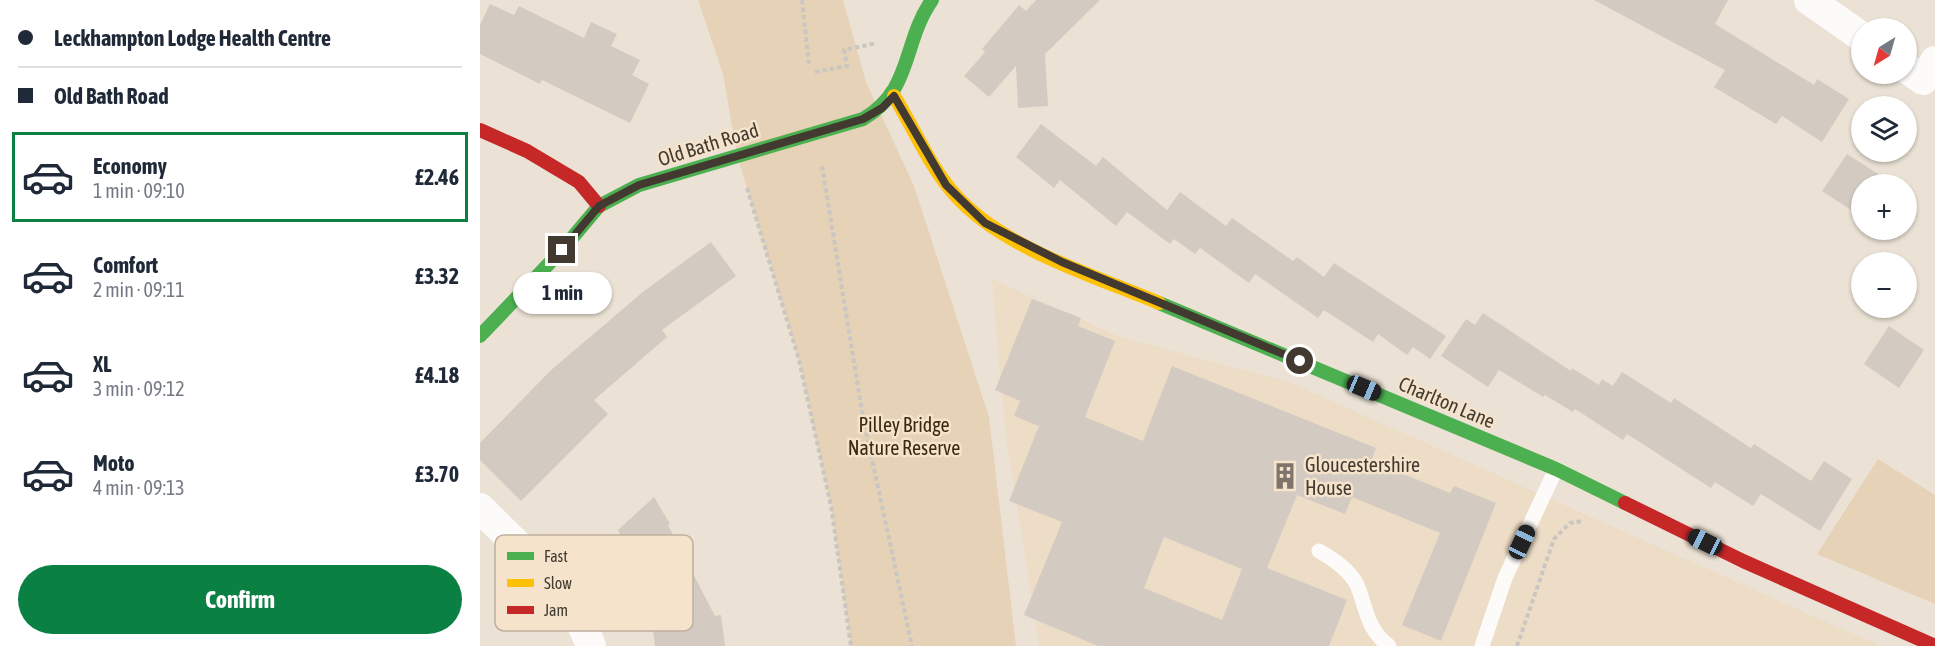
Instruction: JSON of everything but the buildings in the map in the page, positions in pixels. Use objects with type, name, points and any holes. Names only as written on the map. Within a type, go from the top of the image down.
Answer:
[{"type":"street","points":[[894,96],[915,25],[932,0]]},
{"type":"street","points":[[1809,0],[1851,29]]},
{"type":"street","points":[[1917,76],[1923,80],[1935,61]]},
{"type":"street","name":"Old Bath Road","points":[[480,336],[562,250],[599,206],[639,185],[873,114],[894,96]]},
{"type":"street","name":"Charlton Lane","points":[[894,96],[946,185],[985,223],[1008,236],[1062,262],[1556,469],[1743,561],[1935,646]]},
{"type":"street","points":[[480,130],[527,152],[579,182],[599,206]]},
{"type":"street","points":[[480,508],[506,535]]},
{"type":"street","points":[[585,631],[591,646]]},
{"type":"lane","points":[[1482,646],[1505,578],[1556,469]]},
{"type":"lane","points":[[1319,551],[1351,575],[1359,589],[1362,608],[1372,628],[1389,646]]},
{"type":"path","points":[[802,0],[809,64]]},
{"type":"path","points":[[816,72],[847,66],[844,50],[885,41]]},
{"type":"path","points":[[737,155],[800,360],[831,506],[851,646]]},
{"type":"path","points":[[821,158],[863,417],[912,646]]},
{"type":"path","points":[[1517,646],[1554,539],[1570,523],[1587,519],[1601,522],[1610,496]]},
{"type":"shaded area","points":[[992,279],[1120,337],[1289,382],[1880,646],[1039,646],[1005,430]]},
{"type":"green space","name":"Pilley Bridge Nature Reserve","points":[[698,0],[843,0],[866,82],[914,186],[989,417],[1016,646],[851,646],[831,506],[799,360],[737,155],[723,74]]},
{"type":"green space","points":[[1878,459],[1935,495],[1935,604],[1817,554]]},
{"type":"traffic: fast","points":[[480,336],[562,250],[599,206],[639,185],[863,119],[891,94],[905,65],[922,16],[932,0]]},
{"type":"traffic: fast","points":[[1159,303],[1556,469],[1625,503]]},
{"type":"traffic: slow","points":[[894,96],[947,186],[977,215],[1000,232],[1025,246],[1159,303]]},
{"type":"traffic: jam","points":[[480,130],[527,151],[579,182],[599,206]]},
{"type":"traffic: jam","points":[[1625,503],[1743,561],[1935,646]]},
{"type":"place","name":"Gloucestershire House","points":[[1285,476]]},
{"type":"route","points":[[562,250],[599,206],[639,185],[863,119],[882,108],[894,96],[946,185],[985,223],[1062,262],[1300,361]]}]
